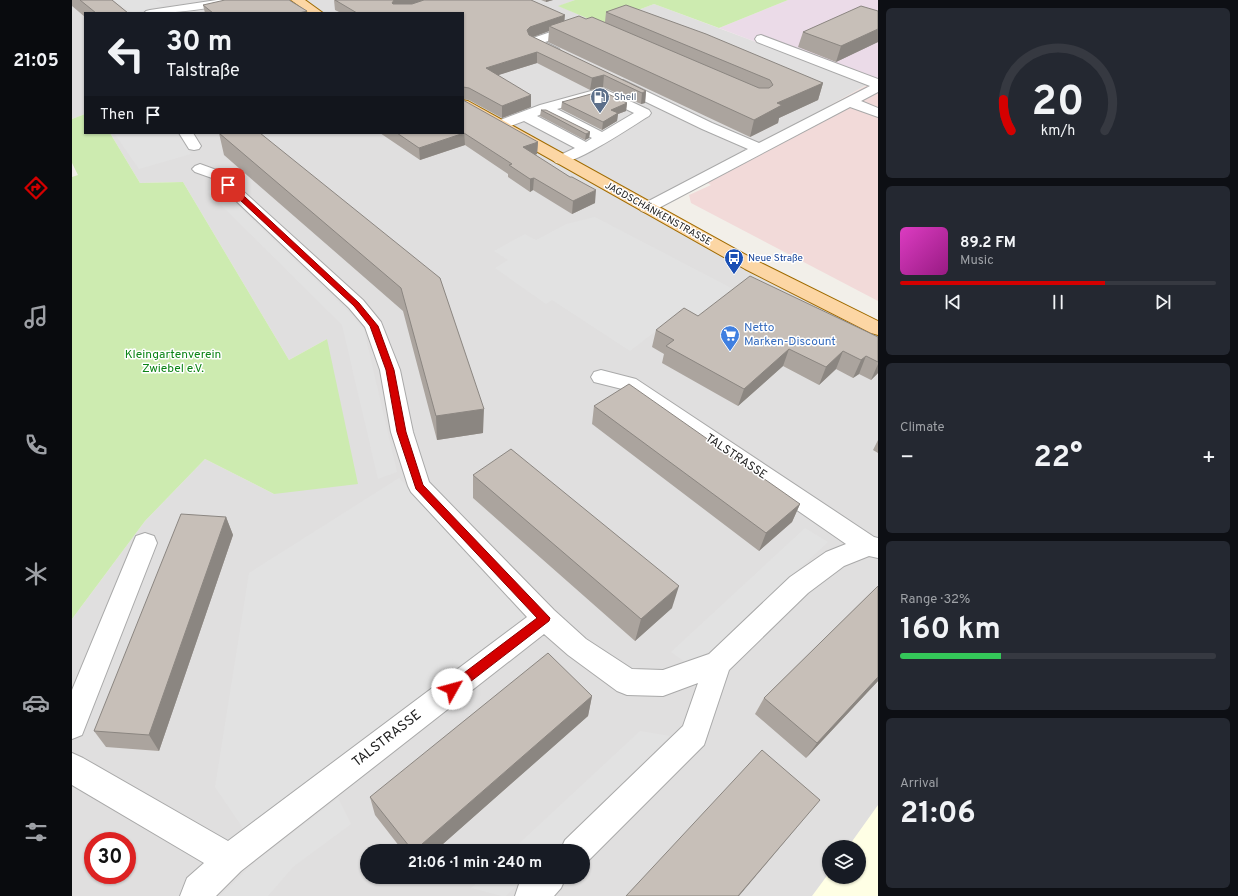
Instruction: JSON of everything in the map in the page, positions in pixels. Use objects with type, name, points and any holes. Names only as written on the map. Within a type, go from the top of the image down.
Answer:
[{"type":"main road","points":[[297,0],[315,12]]},
{"type":"main road","name":"JAGDSCHÄNKENSTRASSE","points":[[464,105],[647,208],[792,287],[878,329]]},
{"type":"street","points":[[168,12],[232,0]]},
{"type":"street","points":[[567,17],[588,26],[534,42],[568,58]]},
{"type":"street","points":[[760,39],[878,84]]},
{"type":"street","points":[[610,79],[707,126],[760,149]]},
{"type":"street","points":[[647,208],[878,87]]},
{"type":"street","points":[[500,125],[535,112],[602,92],[644,113],[562,160]]},
{"type":"street","points":[[850,102],[878,113]]},
{"type":"street","points":[[535,112],[594,143]]},
{"type":"street","points":[[535,112],[594,143]]},
{"type":"street","name":"TALSTRASSE","points":[[186,134],[197,158],[356,304],[374,326],[390,370],[402,432],[419,486],[545,618],[577,647],[627,682],[663,683],[718,663],[799,585],[835,559],[873,547]]},
{"type":"street","name":"TALSTRASSE","points":[[601,377],[629,384],[873,547]]},
{"type":"street","points":[[72,725],[145,543]]},
{"type":"street","name":"TALSTRASSE","points":[[196,896],[199,890],[230,860],[545,618]]},
{"type":"street","name":"TALSTRASSE","points":[[583,844],[694,735],[718,663]]},
{"type":"street","points":[[72,768],[230,860]]},
{"type":"street","points":[[531,896],[543,884]]},
{"type":"shaded area","points":[[72,0],[575,0],[559,6],[601,24],[654,4],[868,84],[647,208],[878,329],[878,896],[72,896],[72,619],[145,521],[205,459],[274,494],[327,339],[289,360],[183,182],[140,183],[111,134],[464,134],[464,12],[84,12],[84,114],[72,119]]},
{"type":"shaded area","points":[[113,0],[155,0],[165,5],[137,12],[131,12]]},
{"type":"shaded area","points":[[788,0],[878,0],[878,79],[868,84],[719,28]]},
{"type":"shaded area","points":[[878,79],[878,301],[691,203],[689,195],[711,185],[699,178]]},
{"type":"shaded area","points":[[115,134],[179,134],[191,154],[139,169]]},
{"type":"shaded area","points":[[218,187],[348,311],[364,330],[397,472],[378,479],[342,325],[207,191]]},
{"type":"shaded area","points":[[595,217],[739,292],[690,331],[670,320],[630,351],[552,300],[546,304],[495,268],[508,260],[494,251],[525,234],[536,240],[566,224]]},
{"type":"shaded area","points":[[399,478],[528,618],[249,837],[215,787],[249,573]]},
{"type":"shaded area","points":[[805,528],[828,542],[712,650],[688,664],[671,652]]},
{"type":"shaded area","points":[[640,731],[670,736],[559,844],[519,844]]},
{"type":"shaded area","points":[[338,798],[351,824],[293,867],[268,896],[220,896],[256,861]]},
{"type":"shaded area","points":[[878,805],[878,896],[812,896],[822,882],[822,884],[866,884],[866,840],[853,840]]},
{"type":"shaded area","points":[[475,884],[518,884],[506,896],[471,888]]},
{"type":"green space","points":[[575,0],[788,0],[719,28],[654,4],[601,24],[558,6]]},
{"type":"green space","name":"Kleingartenverein Zwiebel e.V.","points":[[84,114],[84,134],[111,134],[140,183],[183,182],[289,360],[327,339],[358,484],[274,494],[205,459],[145,521],[72,619],[72,177],[78,175],[72,163],[72,119]]},
{"type":"building","points":[[80,0],[112,0],[127,12],[95,12]]},
{"type":"building","points":[[225,0],[289,0],[307,11],[212,12],[203,5]]},
{"type":"building","points":[[335,0],[394,0],[392,3],[393,4],[412,4],[424,0],[531,0],[565,15],[530,27],[527,30],[529,35],[646,91],[642,93],[604,75],[592,78],[537,52],[486,68],[531,95],[502,106],[469,88],[464,87],[464,12],[355,12]]},
{"type":"building","points":[[626,5],[706,34],[823,83],[777,103],[782,105],[754,120],[549,26],[579,16],[586,19],[592,17],[759,88],[769,88],[773,85],[770,80],[606,12]]},
{"type":"building","points":[[861,6],[878,11],[878,29],[841,46],[803,32]]},
{"type":"building","points":[[602,91],[627,103],[611,110],[618,113],[603,122],[562,102]]},
{"type":"building","points":[[464,101],[538,142],[523,147],[570,177],[596,190],[573,201],[534,178],[530,179],[509,165],[512,164],[464,133]]},
{"type":"building","points":[[541,110],[546,110],[590,132],[586,134]]},
{"type":"building","points":[[220,134],[261,134],[440,278],[484,409],[436,416],[401,288]]},
{"type":"building","points":[[398,134],[461,134],[419,148]]},
{"type":"building","points":[[750,276],[878,337],[878,362],[866,356],[861,360],[843,351],[826,367],[789,349],[744,389],[666,346],[674,340],[656,330],[684,308],[698,316]]},
{"type":"building","points":[[629,384],[800,504],[766,533],[594,406]]},
{"type":"building","points":[[511,449],[679,586],[641,619],[473,475]]},
{"type":"building","points":[[181,514],[226,517],[149,735],[94,731]]},
{"type":"building","points":[[878,586],[878,677],[817,743],[764,698]]},
{"type":"building","points":[[548,653],[592,696],[422,844],[407,844],[370,797]]},
{"type":"building","points":[[762,750],[820,800],[738,896],[626,896]]},
{"type":"place","name":"Shell","points":[[600,114]]},
{"type":"place","name":"Neue Straße","points":[[734,275]]},
{"type":"place","name":"Netto Marken-Discount","points":[[730,352]]},
{"type":"route","points":[[228,185],[356,304],[374,326],[390,370],[402,432],[419,486],[545,618],[452,689]]}]
